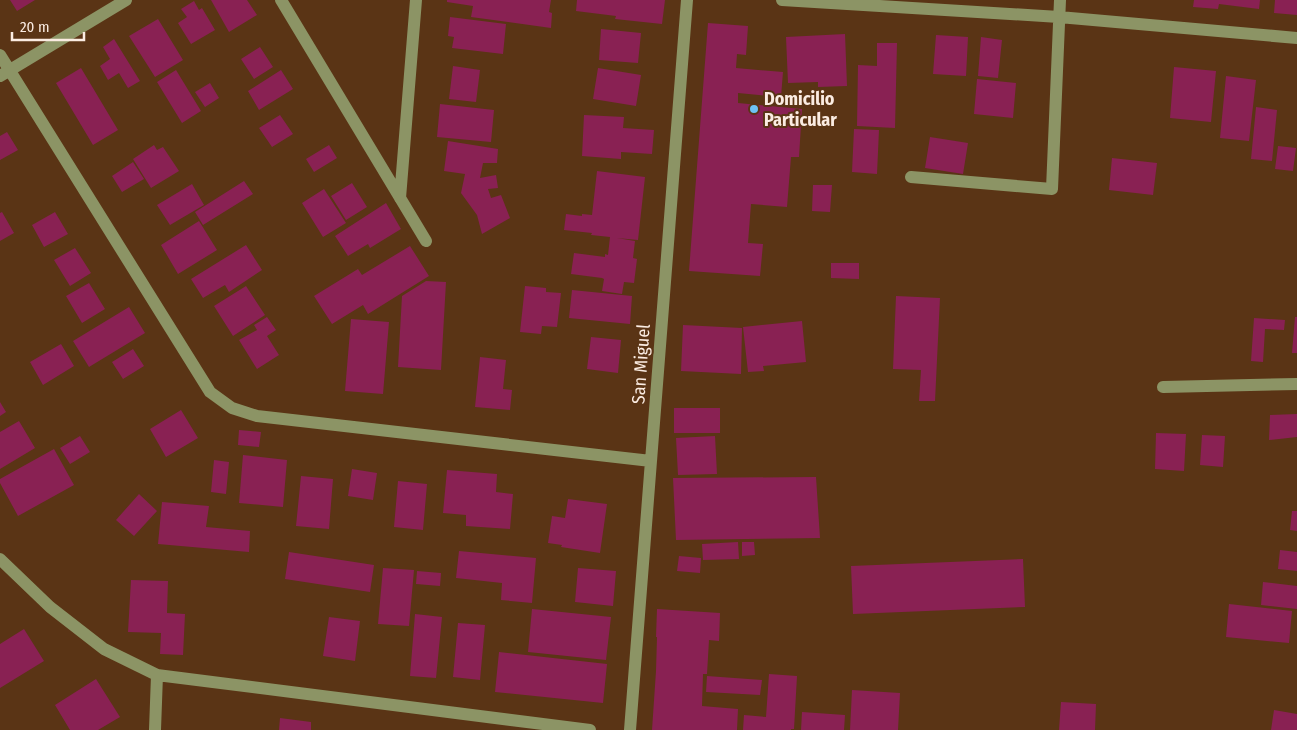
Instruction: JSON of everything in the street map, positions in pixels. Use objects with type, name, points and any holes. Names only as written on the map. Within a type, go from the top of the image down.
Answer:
[{"type":"street","points":[[5,74],[126,0]]},
{"type":"street","points":[[281,0],[426,241]]},
{"type":"street","points":[[400,198],[416,0]]},
{"type":"street","name":"San Miguel","points":[[630,730],[687,0]]},
{"type":"street","points":[[782,0],[1059,17],[1297,38]]},
{"type":"street","points":[[911,177],[1052,189],[1060,0]]},
{"type":"street","points":[[0,56],[5,74],[210,392],[232,408],[257,416],[651,461]]},
{"type":"street","points":[[1163,387],[1297,384]]},
{"type":"street","points":[[0,559],[50,607],[104,649],[157,675],[590,730]]},
{"type":"street","points":[[155,730],[157,675]]},
{"type":"building","points":[[10,0],[35,0],[17,11]]},
{"type":"building","points":[[211,0],[247,0],[257,15],[229,32]]},
{"type":"building","points":[[447,0],[551,0],[549,12],[552,13],[551,28],[471,17],[473,6],[447,2]]},
{"type":"building","points":[[577,0],[665,0],[662,24],[615,19],[616,16],[576,11]]},
{"type":"building","points":[[1194,0],[1260,0],[1259,9],[1219,4],[1218,9],[1193,7]]},
{"type":"building","points":[[1275,0],[1297,0],[1297,15],[1274,13]]},
{"type":"building","points":[[194,1],[199,10],[202,8],[215,30],[191,44],[178,23],[187,17],[181,9]]},
{"type":"building","points":[[450,17],[506,24],[503,54],[452,48],[454,37],[448,36]]},
{"type":"building","points":[[158,19],[183,60],[155,77],[129,36]]},
{"type":"building","points":[[708,23],[748,26],[746,55],[737,54],[736,68],[783,72],[781,97],[738,93],[738,103],[802,109],[799,157],[791,157],[787,207],[751,204],[748,243],[763,244],[760,276],[689,271]]},
{"type":"building","points":[[601,29],[641,33],[638,63],[599,60]]},
{"type":"building","points":[[845,34],[847,86],[818,87],[818,82],[788,83],[786,37]]},
{"type":"building","points":[[936,35],[968,37],[966,76],[933,74]]},
{"type":"building","points":[[981,37],[1002,40],[998,78],[978,76]]},
{"type":"building","points":[[114,39],[140,81],[128,88],[119,73],[108,80],[100,66],[110,59],[103,47]]},
{"type":"building","points":[[877,43],[897,43],[895,128],[857,126],[858,65],[877,66]]},
{"type":"building","points":[[260,47],[273,67],[254,79],[241,59]]},
{"type":"building","points":[[453,66],[480,70],[476,102],[449,99]]},
{"type":"building","points":[[1174,67],[1216,71],[1211,122],[1170,118]]},
{"type":"building","points":[[81,68],[118,130],[93,145],[56,83]]},
{"type":"building","points":[[598,68],[641,75],[636,106],[593,99]]},
{"type":"building","points":[[176,70],[201,111],[182,123],[157,82]]},
{"type":"building","points":[[281,70],[293,89],[259,110],[248,91]]},
{"type":"building","points":[[1226,76],[1256,80],[1249,141],[1220,138]]},
{"type":"building","points":[[977,79],[1016,83],[1013,118],[974,114]]},
{"type":"building","points":[[210,83],[219,98],[205,107],[195,92]]},
{"type":"building","points":[[440,104],[494,110],[491,142],[437,137]]},
{"type":"building","points":[[1256,107],[1277,110],[1272,161],[1251,159]]},
{"type":"building","points":[[280,115],[293,134],[272,147],[259,128]]},
{"type":"building","points":[[584,115],[624,117],[623,128],[654,130],[652,154],[621,152],[621,159],[582,156]]},
{"type":"building","points":[[854,129],[879,130],[877,174],[852,172]]},
{"type":"building","points":[[7,132],[18,150],[0,160],[0,136]]},
{"type":"building","points":[[930,137],[968,143],[963,174],[925,168]]},
{"type":"building","points":[[448,141],[498,149],[497,163],[483,163],[480,178],[496,175],[498,188],[488,189],[491,198],[501,195],[510,218],[482,234],[477,215],[461,193],[465,174],[444,171]]},
{"type":"building","points":[[154,145],[157,150],[163,147],[179,171],[151,188],[133,159]]},
{"type":"building","points":[[329,145],[337,158],[314,172],[306,159]]},
{"type":"building","points":[[1278,146],[1296,148],[1293,171],[1275,169]]},
{"type":"building","points":[[1112,158],[1157,163],[1153,195],[1109,190]]},
{"type":"building","points":[[133,162],[144,179],[122,192],[112,176]]},
{"type":"building","points":[[597,171],[645,177],[638,240],[617,238],[635,241],[633,258],[637,259],[634,283],[624,282],[622,294],[602,291],[604,279],[602,278],[571,274],[574,253],[605,257],[605,254],[608,255],[610,237],[564,230],[566,214],[592,215]]},
{"type":"building","points":[[244,181],[253,194],[203,225],[195,212]]},
{"type":"building","points":[[352,183],[367,207],[346,220],[331,196]]},
{"type":"building","points":[[192,184],[204,205],[170,225],[157,205]]},
{"type":"building","points":[[813,185],[832,185],[830,212],[812,211]]},
{"type":"building","points":[[324,189],[346,223],[323,237],[302,203]]},
{"type":"building","points":[[386,203],[401,229],[370,248],[368,244],[348,256],[335,236]]},
{"type":"building","points":[[2,212],[14,233],[0,241],[0,213]]},
{"type":"building","points":[[55,212],[68,234],[44,247],[32,225]]},
{"type":"building","points":[[199,221],[217,250],[178,274],[161,245]]},
{"type":"building","points":[[246,245],[262,270],[229,292],[225,285],[203,298],[191,279]]},
{"type":"building","points":[[410,246],[429,276],[368,314],[363,305],[332,324],[314,296],[358,269],[362,275]]},
{"type":"building","points":[[75,248],[91,273],[70,286],[54,260]]},
{"type":"building","points":[[831,263],[859,263],[859,279],[831,278]]},
{"type":"building","points":[[426,281],[446,282],[441,370],[398,367],[402,296]]},
{"type":"building","points":[[89,283],[105,309],[82,323],[66,296]]},
{"type":"building","points":[[246,286],[265,315],[233,336],[214,306]]},
{"type":"building","points":[[525,286],[546,288],[546,292],[561,293],[557,327],[542,326],[541,334],[520,332]]},
{"type":"building","points":[[572,290],[632,296],[630,324],[569,318]]},
{"type":"building","points":[[896,296],[940,298],[935,401],[919,401],[921,370],[893,369]]},
{"type":"building","points":[[129,307],[145,333],[89,367],[73,341]]},
{"type":"building","points":[[267,317],[276,330],[267,336],[279,355],[257,369],[239,340],[257,330],[254,325]]},
{"type":"building","points":[[1295,317],[1297,317],[1297,353],[1292,353]]},
{"type":"building","points":[[1254,318],[1285,320],[1284,330],[1265,329],[1263,362],[1251,361]]},
{"type":"building","points":[[351,319],[389,322],[383,394],[345,391]]},
{"type":"building","points":[[802,321],[806,362],[763,366],[764,371],[748,372],[743,327]]},
{"type":"building","points":[[683,325],[742,328],[741,374],[681,371]]},
{"type":"building","points":[[591,337],[621,340],[618,373],[587,369]]},
{"type":"building","points":[[61,344],[74,366],[43,385],[30,362]]},
{"type":"building","points":[[133,349],[144,366],[123,379],[112,362]]},
{"type":"building","points":[[480,357],[506,360],[503,389],[512,390],[510,410],[475,407]]},
{"type":"building","points":[[0,402],[6,412],[0,416]]},
{"type":"building","points":[[674,408],[720,408],[720,433],[674,433]]},
{"type":"building","points":[[181,410],[198,438],[166,457],[150,429]]},
{"type":"building","points":[[1297,414],[1297,437],[1269,440],[1270,415]]},
{"type":"building","points":[[19,421],[35,448],[0,469],[0,432]]},
{"type":"building","points":[[239,430],[261,432],[259,447],[238,445]]},
{"type":"building","points":[[1156,433],[1186,434],[1184,471],[1155,469]]},
{"type":"building","points":[[1202,435],[1225,436],[1223,467],[1200,465]]},
{"type":"building","points":[[80,436],[90,452],[70,464],[60,448]]},
{"type":"building","points":[[715,436],[717,474],[678,475],[676,438]]},
{"type":"building","points":[[54,449],[74,485],[18,516],[0,483],[0,479]]},
{"type":"building","points":[[243,455],[287,460],[283,507],[239,503]]},
{"type":"building","points":[[214,460],[229,462],[226,494],[211,492]]},
{"type":"building","points":[[352,469],[377,473],[373,500],[348,496]]},
{"type":"building","points":[[447,470],[497,474],[496,492],[513,494],[510,529],[466,526],[466,515],[443,513]]},
{"type":"building","points":[[301,476],[333,479],[329,529],[296,526]]},
{"type":"building","points":[[816,477],[820,538],[676,540],[673,478]]},
{"type":"building","points":[[398,481],[427,484],[423,530],[394,527]]},
{"type":"building","points":[[139,494],[157,511],[134,536],[116,520]]},
{"type":"building","points":[[568,499],[607,504],[600,553],[548,543],[552,516],[565,518]]},
{"type":"building","points":[[162,502],[209,506],[206,527],[250,531],[249,552],[158,544]]},
{"type":"building","points":[[1292,511],[1297,511],[1297,531],[1290,530]]},
{"type":"building","points":[[738,542],[739,559],[703,560],[702,544]]},
{"type":"building","points":[[742,542],[754,542],[755,555],[742,556]]},
{"type":"building","points":[[1280,550],[1297,552],[1297,571],[1278,569]]},
{"type":"building","points":[[459,551],[536,558],[532,603],[501,600],[502,583],[456,578]]},
{"type":"building","points":[[289,552],[374,565],[370,592],[285,579]]},
{"type":"building","points":[[679,556],[701,558],[700,573],[677,571]]},
{"type":"building","points":[[1023,559],[1025,607],[853,614],[851,566]]},
{"type":"building","points":[[383,568],[414,570],[409,626],[378,624]]},
{"type":"building","points":[[578,568],[616,571],[613,606],[575,602]]},
{"type":"building","points":[[417,571],[441,573],[440,586],[416,584]]},
{"type":"building","points":[[131,580],[168,581],[167,613],[185,614],[183,655],[160,654],[161,633],[128,632]]},
{"type":"building","points":[[1263,582],[1297,586],[1297,609],[1261,605]]},
{"type":"building","points":[[1229,604],[1292,611],[1289,643],[1226,637]]},
{"type":"building","points":[[532,609],[611,617],[606,660],[528,652]]},
{"type":"building","points":[[657,609],[720,613],[719,641],[709,640],[707,674],[703,674],[702,706],[738,709],[737,730],[652,730],[656,671]]},
{"type":"building","points":[[415,614],[442,617],[436,678],[410,676]]},
{"type":"building","points":[[329,617],[360,621],[355,661],[323,656]]},
{"type":"building","points":[[458,623],[485,625],[480,680],[453,677]]},
{"type":"building","points":[[24,629],[44,661],[0,688],[0,644]]},
{"type":"building","points":[[499,652],[607,664],[603,703],[495,692]]},
{"type":"building","points":[[769,674],[797,676],[794,729],[743,730],[744,715],[766,717]]},
{"type":"building","points":[[707,676],[762,680],[760,695],[706,692]]},
{"type":"building","points":[[96,679],[120,717],[98,730],[70,730],[55,705]]},
{"type":"building","points":[[852,690],[900,693],[898,730],[850,730]]},
{"type":"building","points":[[1061,702],[1096,704],[1095,730],[1059,730]]},
{"type":"building","points":[[1274,710],[1297,714],[1297,730],[1271,730]]},
{"type":"building","points":[[802,712],[845,715],[844,730],[801,730]]},
{"type":"building","points":[[280,718],[311,722],[311,730],[279,730]]},
{"type":"place","name":"Domicilio Particular","points":[[754,109]]}]
